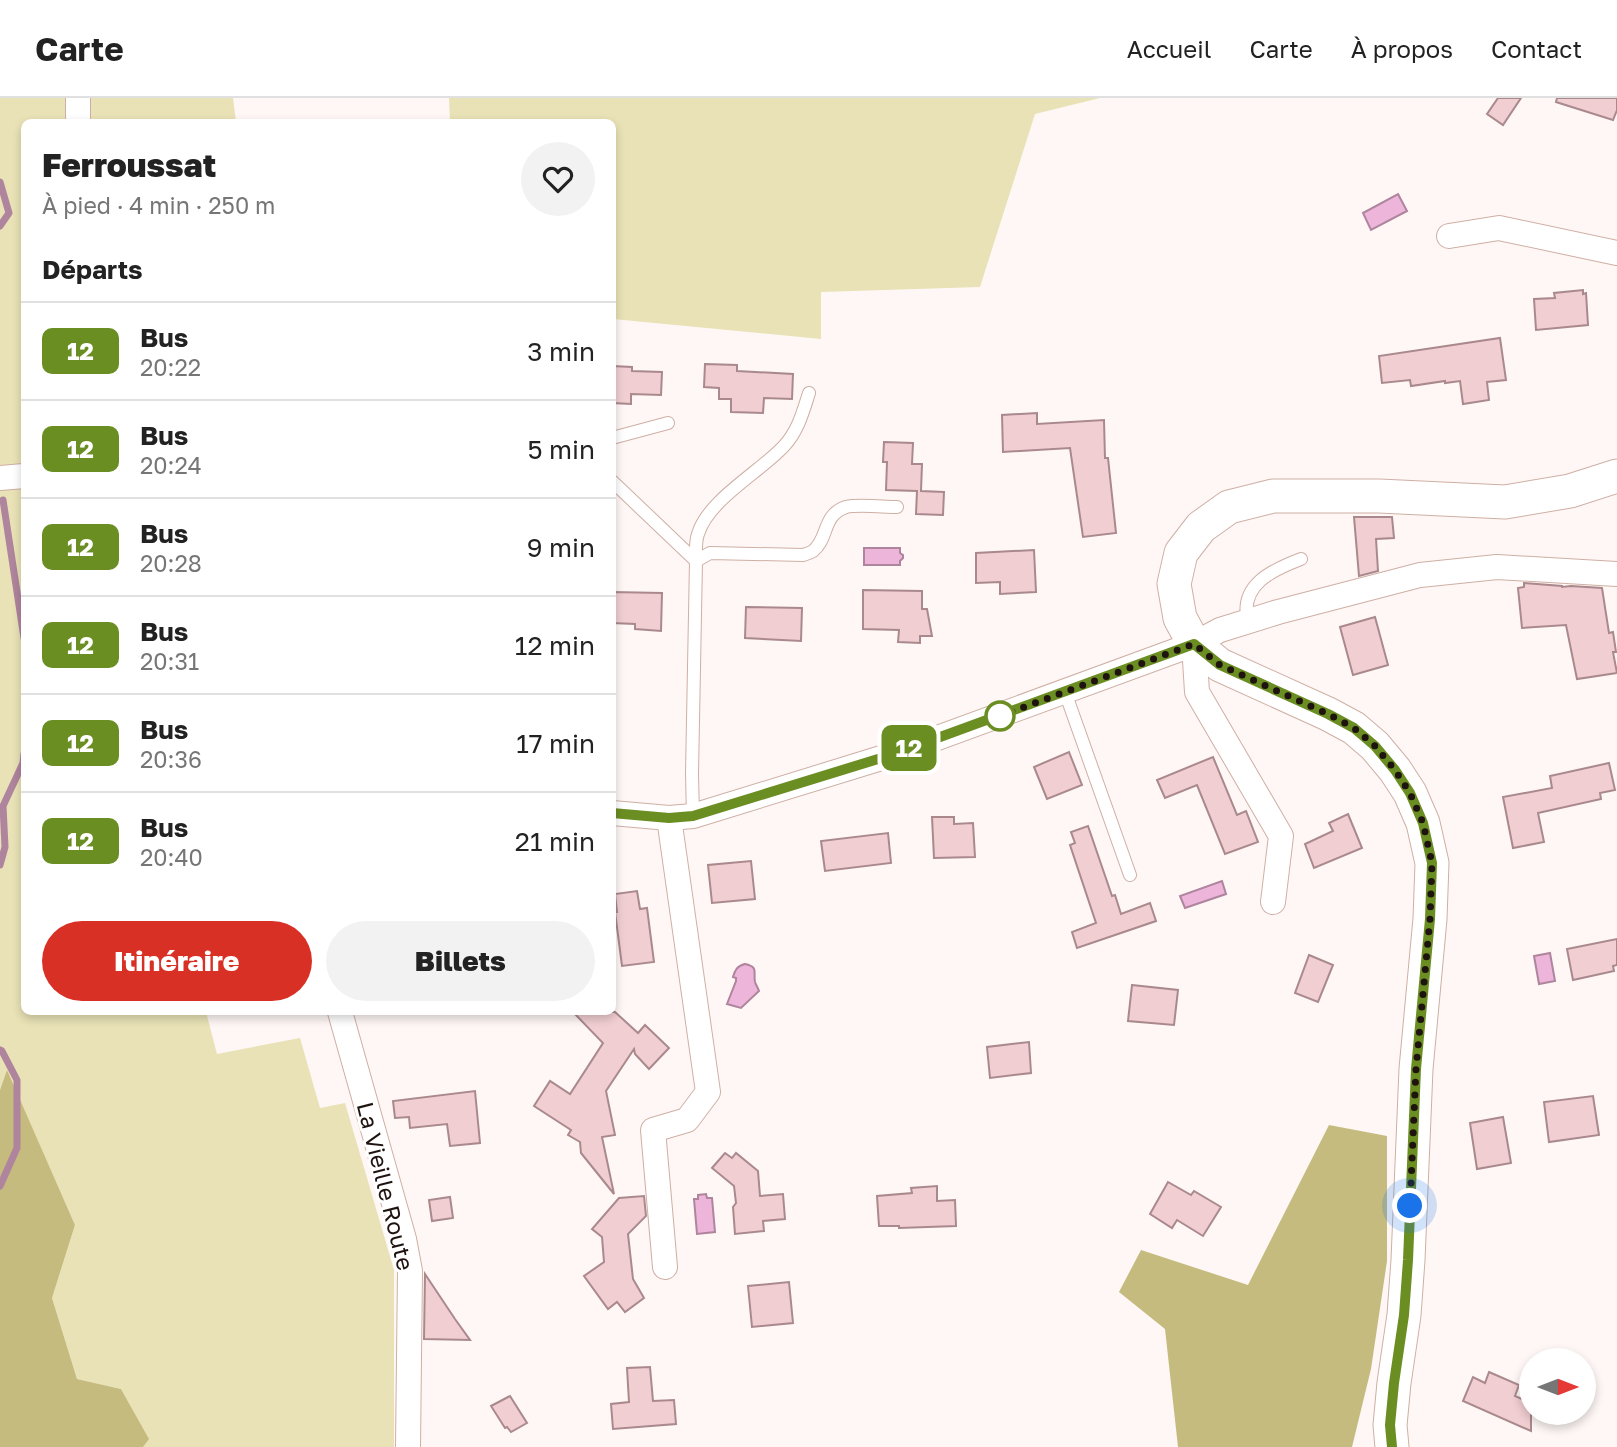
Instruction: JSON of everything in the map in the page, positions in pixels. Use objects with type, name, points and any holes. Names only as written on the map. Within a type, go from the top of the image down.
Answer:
[{"type":"main road","points":[[1392,1447],[1390,1425],[1404,1315],[1416,1069],[1430,919],[1432,863],[1423,823],[1410,793],[1395,770],[1375,746],[1354,728],[1220,665],[1194,644],[1180,618],[1174,584],[1181,553],[1201,527],[1229,507],[1273,496],[1379,496],[1504,502],[1570,491],[1617,475]]},
{"type":"street","points":[[78,98],[78,119]]},
{"type":"street","points":[[1450,236],[1499,228],[1617,253]]},
{"type":"street","points":[[0,478],[21,476]]},
{"type":"street","points":[[616,813],[681,817],[891,755],[1194,644],[1220,630],[1420,575],[1497,567],[1617,574]]},
{"type":"street","points":[[1194,644],[1197,692],[1281,836],[1273,902]]},
{"type":"street","points":[[665,1266],[653,1130],[687,1120],[708,1092],[681,817]]},
{"type":"street","name":"La Vieille Route","points":[[341,1015],[404,1239],[410,1271],[408,1447]]},
{"type":"lane","points":[[681,817],[692,774],[698,535],[718,503],[785,446],[798,427],[809,393]]},
{"type":"lane","points":[[616,437],[668,423]]},
{"type":"lane","points":[[616,485],[696,561]]},
{"type":"lane","points":[[696,561],[710,553],[803,555],[814,550],[828,521],[848,506],[897,507]]},
{"type":"lane","points":[[1248,621],[1246,602],[1259,580],[1280,567],[1301,559]]},
{"type":"lane","points":[[1065,692],[1130,875]]},
{"type":"shaded area","points":[[0,98],[233,98],[236,119],[21,119],[21,1015],[207,1015],[217,1054],[300,1038],[320,1108],[345,1103],[394,1270],[394,1447],[143,1447],[148,1438],[121,1389],[77,1379],[52,1298],[75,1225],[7,1071],[0,1090]]},
{"type":"shaded area","points":[[449,98],[1100,98],[1035,114],[980,287],[821,292],[821,339],[616,319],[616,119],[450,119]]},
{"type":"shaded area","points":[[1398,194],[1407,211],[1371,230],[1363,213]]},
{"type":"shaded area","points":[[864,548],[900,548],[903,558],[900,565],[864,565]]},
{"type":"shaded area","points":[[1222,881],[1226,894],[1185,908],[1180,896]]},
{"type":"shaded area","points":[[1550,953],[1555,981],[1539,984],[1534,956]]},
{"type":"shaded area","points":[[745,964],[754,968],[759,991],[741,1008],[727,1004],[736,981],[733,977],[735,972]]},
{"type":"shaded area","points":[[7,1070],[75,1225],[52,1298],[77,1379],[121,1389],[149,1439],[143,1447],[0,1447],[0,1090]]},
{"type":"shaded area","points":[[1329,1125],[1387,1136],[1387,1261],[1371,1369],[1352,1447],[1178,1447],[1165,1329],[1119,1292],[1141,1250],[1248,1285]]},
{"type":"shaded area","points":[[706,1194],[707,1198],[712,1198],[715,1232],[697,1234],[694,1199],[698,1199],[698,1195]]},
{"type":"building","points":[[1498,98],[1521,98],[1503,125],[1487,114]]},
{"type":"building","points":[[1557,98],[1617,98],[1617,110],[1613,120],[1556,102]]},
{"type":"building","points":[[1583,290],[1583,294],[1586,293],[1588,325],[1536,330],[1534,299],[1555,298],[1554,293]]},
{"type":"building","points":[[1500,338],[1506,380],[1487,382],[1489,400],[1463,404],[1460,381],[1411,386],[1410,380],[1382,383],[1379,356]]},
{"type":"building","points":[[705,364],[737,365],[737,371],[793,374],[792,399],[764,398],[763,413],[731,412],[731,399],[719,399],[719,388],[704,387]]},
{"type":"building","points":[[616,366],[632,367],[632,371],[662,372],[661,395],[631,394],[631,404],[616,403]]},
{"type":"building","points":[[1037,413],[1037,424],[1104,420],[1105,458],[1108,458],[1116,533],[1083,537],[1070,448],[1003,452],[1002,415]]},
{"type":"building","points":[[884,442],[913,443],[912,464],[922,464],[921,491],[944,492],[943,515],[916,514],[917,491],[886,490],[887,462],[883,462]]},
{"type":"building","points":[[1354,517],[1392,517],[1394,538],[1376,539],[1378,571],[1359,576]]},
{"type":"building","points":[[1034,550],[1036,592],[1000,594],[1000,582],[976,583],[976,553]]},
{"type":"building","points":[[1524,583],[1602,588],[1609,633],[1613,632],[1617,673],[1577,679],[1566,625],[1522,628],[1518,588],[1524,587]]},
{"type":"building","points":[[863,590],[922,591],[922,609],[927,609],[932,636],[920,636],[920,643],[898,642],[899,630],[863,629]]},
{"type":"building","points":[[616,592],[662,593],[661,631],[635,629],[635,624],[616,623]]},
{"type":"building","points":[[746,607],[802,608],[801,641],[745,638]]},
{"type":"building","points":[[1375,617],[1388,665],[1353,675],[1340,627]]},
{"type":"building","points":[[1069,752],[1082,785],[1047,799],[1034,767]]},
{"type":"building","points":[[1213,757],[1237,815],[1246,811],[1258,842],[1225,854],[1197,785],[1165,798],[1157,780]]},
{"type":"building","points":[[1609,763],[1615,790],[1600,793],[1601,799],[1538,813],[1544,842],[1513,848],[1503,797],[1552,788],[1550,776]]},
{"type":"building","points":[[1348,814],[1362,848],[1314,868],[1305,844],[1333,831],[1329,823]]},
{"type":"building","points":[[932,817],[954,817],[954,824],[973,823],[975,857],[934,858]]},
{"type":"building","points":[[1088,826],[1112,896],[1115,895],[1121,914],[1150,903],[1156,921],[1077,948],[1072,932],[1096,923],[1070,845],[1075,843],[1071,832]]},
{"type":"building","points":[[888,833],[891,863],[825,871],[821,841]]},
{"type":"building","points":[[751,861],[755,899],[712,903],[708,865]]},
{"type":"building","points":[[637,891],[640,909],[647,908],[654,962],[622,966],[616,920],[616,894]]},
{"type":"building","points":[[1617,939],[1617,965],[1613,966],[1614,971],[1573,980],[1567,949]]},
{"type":"building","points":[[1309,955],[1333,965],[1318,1002],[1295,993]]},
{"type":"building","points":[[1132,985],[1178,990],[1174,1025],[1128,1021]]},
{"type":"building","points":[[616,1013],[638,1033],[645,1025],[669,1048],[649,1069],[635,1054],[634,1049],[606,1091],[615,1135],[602,1137],[614,1194],[581,1153],[580,1142],[568,1135],[571,1130],[534,1106],[550,1081],[570,1094],[603,1043],[576,1015]]},
{"type":"building","points":[[1029,1042],[1031,1073],[990,1078],[987,1047]]},
{"type":"building","points":[[475,1091],[480,1143],[450,1146],[447,1124],[410,1128],[409,1117],[395,1118],[393,1101]]},
{"type":"building","points":[[1593,1096],[1599,1135],[1549,1142],[1544,1102]]},
{"type":"building","points":[[1503,1117],[1511,1163],[1477,1169],[1470,1123]]},
{"type":"building","points":[[725,1153],[732,1158],[736,1153],[758,1171],[760,1196],[783,1194],[785,1219],[763,1221],[764,1231],[735,1234],[734,1186],[712,1168]]},
{"type":"building","points":[[1168,1182],[1191,1195],[1194,1191],[1221,1207],[1203,1236],[1177,1220],[1172,1228],[1150,1214]]},
{"type":"building","points":[[937,1186],[937,1201],[955,1200],[956,1226],[879,1226],[877,1196],[912,1193],[911,1188]]},
{"type":"building","points":[[644,1196],[646,1216],[628,1234],[633,1279],[644,1298],[625,1312],[617,1302],[608,1309],[584,1276],[604,1262],[602,1237],[592,1229],[619,1198]]},
{"type":"building","points":[[450,1197],[453,1218],[432,1221],[429,1200]]},
{"type":"building","points":[[425,1274],[455,1319],[470,1340],[424,1339]]},
{"type":"building","points":[[789,1282],[793,1323],[752,1327],[748,1286]]},
{"type":"building","points":[[650,1367],[653,1401],[674,1400],[676,1424],[613,1429],[611,1404],[629,1402],[627,1368]]},
{"type":"building","points":[[1489,1372],[1519,1385],[1515,1396],[1519,1398],[1519,1425],[1531,1425],[1531,1431],[1463,1401],[1473,1377],[1485,1383]]},
{"type":"building","points":[[510,1396],[527,1423],[511,1432],[505,1428],[491,1406]]},
{"type":"waterway","points":[[0,182],[9,213],[0,226]]},
{"type":"waterway","points":[[3,500],[21,618]]},
{"type":"waterway","points":[[0,865],[5,847],[3,806],[21,767]]},
{"type":"waterway","points":[[0,1050],[17,1080],[17,1148],[0,1186]]},
{"type":"bus line","name":"12","points":[[616,813],[669,818],[693,816],[891,755],[1194,644],[1220,665],[1354,728],[1375,746],[1410,793],[1423,823],[1432,863],[1430,919],[1416,1069],[1404,1315],[1390,1425],[1392,1447]]},
{"type":"route","points":[[1000,716],[1194,644],[1220,665],[1328,714],[1354,728],[1375,746],[1410,793],[1423,823],[1432,863],[1430,919],[1416,1069],[1410,1206]]}]
